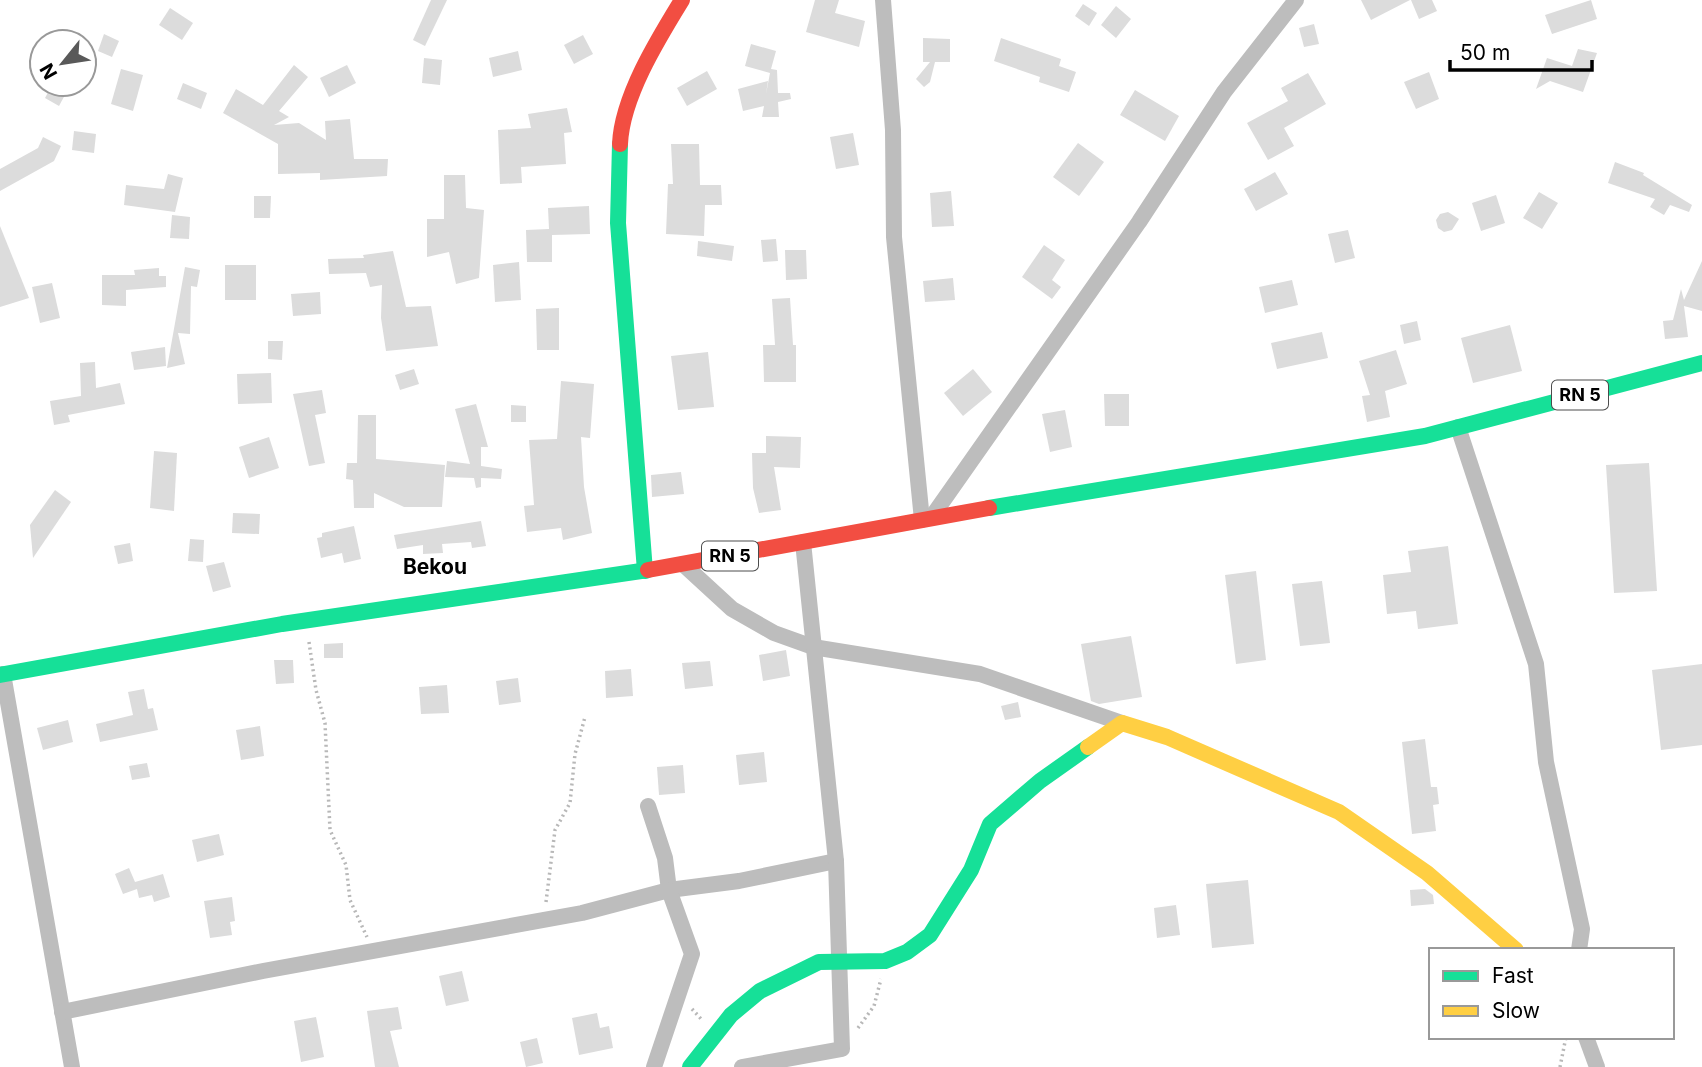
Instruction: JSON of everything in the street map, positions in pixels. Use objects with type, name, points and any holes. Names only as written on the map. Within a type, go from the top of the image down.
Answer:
[{"type":"main road","points":[[645,572],[618,223],[621,128],[653,47],[682,0]]},
{"type":"main road","name":"RN 5","points":[[2,675],[306,620],[645,572],[927,519],[1425,436],[1702,363]]},
{"type":"main road","points":[[690,1067],[731,1015],[760,991],[819,962],[885,961],[907,952],[930,934],[971,870],[990,824],[1040,781],[1122,723],[1167,737],[1339,811],[1427,873],[1514,948]]},
{"type":"street","points":[[883,0],[893,130],[894,237],[927,519]]},
{"type":"street","points":[[927,519],[1139,222],[1224,92],[1296,0]]},
{"type":"street","points":[[1458,427],[1536,664],[1546,762],[1582,929],[1578,948]]},
{"type":"street","points":[[742,1067],[842,1049],[836,861],[827,747],[813,647],[803,542]]},
{"type":"street","points":[[683,564],[732,609],[774,633],[813,647],[980,674],[1122,723]]},
{"type":"street","points":[[2,675],[72,1067]]},
{"type":"street","points":[[648,806],[665,858],[669,891],[692,954],[654,1067]]},
{"type":"street","points":[[62,1012],[373,951],[446,940],[543,918],[582,913],[669,891],[739,881],[836,861]]},
{"type":"street","points":[[1587,1039],[1597,1067]]},
{"type":"path","points":[[306,620],[316,690],[325,723],[330,830],[346,865],[351,900],[373,951]]},
{"type":"path","points":[[543,918],[551,878],[555,830],[570,803],[575,754],[585,717]]},
{"type":"path","points":[[842,1049],[874,1006],[885,961]]},
{"type":"path","points":[[1560,1067],[1566,1039]]},
{"type":"building","points":[[431,0],[447,0],[425,46],[413,40]]},
{"type":"building","points":[[815,0],[839,0],[835,13],[865,21],[859,47],[806,32]]},
{"type":"building","points":[[1361,0],[1410,0],[1371,20]]},
{"type":"building","points":[[1411,0],[1432,0],[1437,11],[1419,19]]},
{"type":"building","points":[[1591,0],[1597,19],[1552,34],[1545,15]]},
{"type":"building","points":[[1083,4],[1097,13],[1089,26],[1075,16]]},
{"type":"building","points":[[1116,6],[1131,19],[1116,38],[1101,25]]},
{"type":"building","points":[[170,8],[193,23],[182,40],[159,25]]},
{"type":"building","points":[[1314,24],[1319,44],[1304,47],[1299,28]]},
{"type":"building","points":[[104,34],[119,41],[112,57],[98,51]]},
{"type":"building","points":[[583,35],[593,54],[574,64],[564,45]]},
{"type":"building","points":[[923,38],[950,39],[950,62],[935,62],[930,82],[924,87],[916,79],[930,62],[923,62]]},
{"type":"building","points":[[1001,38],[1061,59],[1059,66],[1076,72],[1069,92],[1039,82],[1040,77],[994,61]]},
{"type":"building","points":[[751,44],[776,51],[771,69],[777,70],[778,93],[790,93],[791,99],[778,102],[779,117],[762,117],[764,106],[743,111],[738,89],[768,81],[766,94],[770,73],[745,66]]},
{"type":"building","points":[[1578,49],[1597,53],[1583,92],[1550,81],[1536,89],[1547,58],[1572,66]]},
{"type":"building","points":[[518,51],[522,70],[493,77],[489,58]]},
{"type":"building","points":[[424,58],[442,60],[440,85],[422,83]]},
{"type":"building","points":[[294,65],[308,77],[279,111],[289,117],[274,125],[299,123],[326,140],[325,121],[350,119],[354,159],[388,159],[387,176],[320,180],[320,173],[278,174],[278,144],[223,113],[236,89],[263,105]]},
{"type":"building","points":[[347,65],[356,83],[329,97],[320,78]]},
{"type":"building","points":[[121,69],[143,75],[133,111],[111,104]]},
{"type":"building","points":[[707,71],[717,89],[687,106],[677,88]]},
{"type":"building","points":[[1429,72],[1439,99],[1416,109],[1404,82]]},
{"type":"building","points":[[1308,73],[1326,104],[1284,128],[1294,146],[1268,160],[1247,123],[1288,101],[1281,88]]},
{"type":"building","points":[[183,83],[207,93],[201,109],[177,99]]},
{"type":"building","points":[[1135,90],[1179,116],[1165,141],[1120,115]]},
{"type":"building","points":[[45,98],[63,98],[59,106]]},
{"type":"building","points":[[567,108],[572,132],[564,133],[566,164],[521,167],[522,183],[500,184],[498,130],[531,128],[528,114]]},
{"type":"building","points":[[74,131],[96,134],[94,153],[72,150]]},
{"type":"building","points":[[853,133],[859,165],[836,169],[830,137]]},
{"type":"building","points":[[43,137],[61,146],[54,161],[0,191],[0,169],[38,148]]},
{"type":"building","points":[[1078,143],[1104,162],[1079,196],[1053,177]]},
{"type":"building","points":[[671,144],[699,144],[700,185],[721,185],[722,205],[705,205],[704,236],[666,234],[668,184],[673,184]]},
{"type":"building","points":[[1615,162],[1644,173],[1643,175],[1692,205],[1689,212],[1670,205],[1664,215],[1650,207],[1655,199],[1608,183]]},
{"type":"building","points":[[1275,172],[1288,194],[1256,211],[1244,189]]},
{"type":"building","points":[[168,174],[183,178],[175,212],[124,205],[126,185],[164,189]]},
{"type":"building","points":[[444,175],[465,175],[466,208],[484,210],[479,278],[456,284],[449,252],[427,257],[427,219],[444,219]]},
{"type":"building","points":[[951,191],[954,226],[932,227],[930,193]]},
{"type":"building","points":[[1539,192],[1558,203],[1542,229],[1523,218]]},
{"type":"building","points":[[1496,195],[1505,223],[1481,231],[1472,203]]},
{"type":"building","points":[[254,196],[271,196],[270,218],[254,218]]},
{"type":"building","points":[[589,206],[590,234],[552,235],[552,262],[527,262],[526,230],[549,229],[548,208]]},
{"type":"building","points":[[1448,212],[1459,219],[1452,230],[1444,232],[1438,228],[1436,220],[1440,214]]},
{"type":"building","points":[[172,215],[190,217],[189,239],[170,238]]},
{"type":"building","points":[[0,226],[29,298],[0,307]]},
{"type":"building","points":[[1348,230],[1355,258],[1335,263],[1328,234]]},
{"type":"building","points":[[776,239],[778,261],[763,262],[761,240]]},
{"type":"building","points":[[698,241],[734,246],[732,261],[697,256]]},
{"type":"building","points":[[1044,245],[1065,260],[1052,280],[1061,287],[1052,299],[1022,277]]},
{"type":"building","points":[[785,250],[806,250],[807,279],[786,280]]},
{"type":"building","points":[[393,251],[406,307],[431,306],[438,346],[386,351],[381,318],[382,285],[370,287],[366,273],[329,274],[328,259],[364,258],[363,255]]},
{"type":"building","points":[[1702,261],[1702,311],[1684,306],[1688,337],[1665,339],[1663,321],[1673,320],[1681,289],[1684,300]]},
{"type":"building","points":[[519,262],[521,300],[495,302],[493,265]]},
{"type":"building","points":[[225,265],[256,265],[256,300],[225,300]]},
{"type":"building","points":[[185,267],[200,270],[197,287],[191,286],[190,334],[178,333],[185,364],[167,368]]},
{"type":"building","points":[[159,268],[159,276],[166,276],[166,287],[126,290],[126,306],[102,305],[102,275],[135,275],[134,270]]},
{"type":"building","points":[[953,278],[955,300],[925,302],[923,281]]},
{"type":"building","points":[[1292,280],[1298,305],[1265,313],[1259,287]]},
{"type":"building","points":[[52,283],[60,318],[40,323],[32,287]]},
{"type":"building","points":[[320,292],[321,314],[293,316],[291,294]]},
{"type":"building","points":[[790,298],[793,345],[796,345],[796,382],[764,382],[763,345],[775,345],[772,299]]},
{"type":"building","points":[[559,308],[559,350],[537,350],[536,309]]},
{"type":"building","points":[[1417,321],[1421,340],[1404,344],[1400,325]]},
{"type":"building","points":[[1510,325],[1522,371],[1473,383],[1461,338]]},
{"type":"building","points":[[1322,332],[1328,358],[1277,369],[1271,343]]},
{"type":"building","points":[[268,341],[283,341],[282,360],[268,359]]},
{"type":"building","points":[[165,347],[166,366],[134,370],[131,352]]},
{"type":"building","points":[[1396,350],[1407,384],[1385,391],[1390,417],[1367,422],[1362,396],[1370,395],[1359,361]]},
{"type":"building","points":[[708,352],[714,407],[678,410],[671,356]]},
{"type":"building","points":[[95,362],[96,388],[120,383],[125,404],[68,415],[70,422],[54,425],[50,401],[81,396],[80,363]]},
{"type":"building","points":[[414,369],[419,384],[400,390],[395,375]]},
{"type":"building","points":[[973,369],[992,392],[963,416],[944,393]]},
{"type":"building","points":[[271,373],[272,403],[238,404],[237,374]]},
{"type":"building","points":[[561,381],[594,384],[590,438],[581,437],[584,487],[592,533],[563,540],[561,528],[527,532],[524,506],[534,505],[529,440],[557,439]]},
{"type":"building","points":[[322,390],[326,413],[315,415],[325,463],[309,466],[293,394]]},
{"type":"building","points":[[1104,394],[1129,394],[1129,426],[1105,426]]},
{"type":"building","points":[[476,404],[488,447],[481,447],[481,466],[502,469],[501,479],[481,478],[481,487],[476,488],[474,478],[445,477],[447,461],[470,464],[455,409]]},
{"type":"building","points":[[511,405],[526,406],[526,422],[511,422]]},
{"type":"building","points":[[1065,410],[1072,447],[1050,452],[1042,414]]},
{"type":"building","points":[[358,415],[376,415],[376,459],[445,465],[442,507],[404,507],[374,493],[374,508],[354,508],[353,480],[346,479],[347,463],[357,463]]},
{"type":"building","points":[[766,436],[801,437],[800,468],[774,467],[781,510],[759,513],[753,488],[752,453],[766,453]]},
{"type":"building","points":[[269,437],[279,468],[249,478],[239,447]]},
{"type":"building","points":[[154,451],[177,453],[174,511],[150,508]]},
{"type":"building","points":[[1649,463],[1657,591],[1614,593],[1606,465]]},
{"type":"building","points":[[681,472],[684,494],[652,497],[651,475]]},
{"type":"building","points":[[55,490],[71,502],[33,558],[30,525]]},
{"type":"building","points":[[233,513],[260,514],[259,534],[232,533]]},
{"type":"building","points":[[481,521],[486,546],[472,548],[471,542],[442,544],[443,553],[423,554],[423,545],[397,549],[394,535]]},
{"type":"building","points":[[354,526],[361,559],[344,563],[342,553],[321,558],[317,538],[322,537],[322,533]]},
{"type":"building","points":[[190,539],[204,540],[203,562],[188,561]]},
{"type":"building","points":[[130,543],[133,561],[118,564],[114,546]]},
{"type":"building","points":[[1448,546],[1458,624],[1418,629],[1416,611],[1387,614],[1383,575],[1411,572],[1408,551]]},
{"type":"building","points":[[224,562],[231,587],[213,592],[206,566]]},
{"type":"building","points":[[1256,571],[1266,660],[1236,664],[1225,575]]},
{"type":"building","points":[[1322,581],[1330,643],[1300,646],[1292,584]]},
{"type":"building","points":[[1131,636],[1142,697],[1099,704],[1091,701],[1081,644]]},
{"type":"building","points":[[343,643],[343,658],[324,658],[324,644]]},
{"type":"building","points":[[786,650],[790,676],[763,681],[759,655]]},
{"type":"building","points":[[274,660],[293,660],[294,683],[276,684]]},
{"type":"building","points":[[710,661],[713,686],[685,689],[682,663]]},
{"type":"building","points":[[1702,664],[1702,745],[1661,750],[1652,670]]},
{"type":"building","points":[[631,669],[633,696],[606,698],[605,671]]},
{"type":"building","points":[[518,678],[521,702],[499,705],[496,681]]},
{"type":"building","points":[[447,685],[449,713],[421,714],[419,687]]},
{"type":"building","points":[[144,689],[148,709],[153,708],[158,730],[100,742],[96,724],[133,715],[128,692]]},
{"type":"building","points":[[1018,702],[1021,717],[1005,720],[1001,706]]},
{"type":"building","points":[[68,720],[73,742],[43,750],[37,728]]},
{"type":"building","points":[[260,726],[264,756],[241,760],[236,730]]},
{"type":"building","points":[[1425,739],[1431,787],[1437,787],[1439,804],[1433,805],[1436,831],[1412,834],[1402,742]]},
{"type":"building","points":[[764,752],[767,782],[739,785],[736,755]]},
{"type":"building","points":[[147,763],[150,777],[132,780],[129,766]]},
{"type":"building","points":[[683,765],[685,793],[659,795],[657,767]]},
{"type":"building","points":[[219,834],[224,855],[197,862],[192,840]]},
{"type":"building","points":[[129,868],[135,882],[163,874],[170,897],[154,902],[152,895],[139,898],[137,889],[123,894],[115,874]]},
{"type":"building","points":[[1248,880],[1254,944],[1212,948],[1206,884]]},
{"type":"building","points":[[1425,889],[1433,895],[1434,904],[1411,906],[1410,890]]},
{"type":"building","points":[[232,897],[235,921],[230,922],[232,935],[210,938],[204,901]]},
{"type":"building","points":[[1176,905],[1180,935],[1157,938],[1154,908]]},
{"type":"building","points":[[462,971],[469,1001],[446,1006],[439,976]]},
{"type":"building","points":[[398,1007],[402,1029],[390,1031],[399,1067],[375,1067],[367,1011]]},
{"type":"building","points":[[597,1013],[600,1028],[609,1026],[613,1048],[579,1055],[572,1018]]},
{"type":"building","points":[[316,1017],[324,1057],[301,1062],[294,1021]]},
{"type":"building","points":[[537,1038],[543,1063],[526,1067],[520,1042]]},
{"type":"traffic: fast","points":[[620,144],[618,223],[645,571]]},
{"type":"traffic: fast","points":[[989,508],[1425,436],[1702,363]]},
{"type":"traffic: fast","points":[[0,675],[282,624],[648,570]]},
{"type":"traffic: fast","points":[[690,1067],[731,1015],[760,991],[819,962],[885,961],[907,952],[930,935],[971,870],[990,824],[1040,781],[1088,747]]},
{"type":"traffic: slow","points":[[1088,747],[1122,723],[1167,737],[1339,812],[1427,873],[1514,948]]},
{"type":"traffic: jam","points":[[620,144],[622,126],[634,88],[652,50],[682,0]]},
{"type":"traffic: jam","points":[[648,570],[989,508]]},
{"type":"district","name":"Bekou","points":[[435,567]]}]
